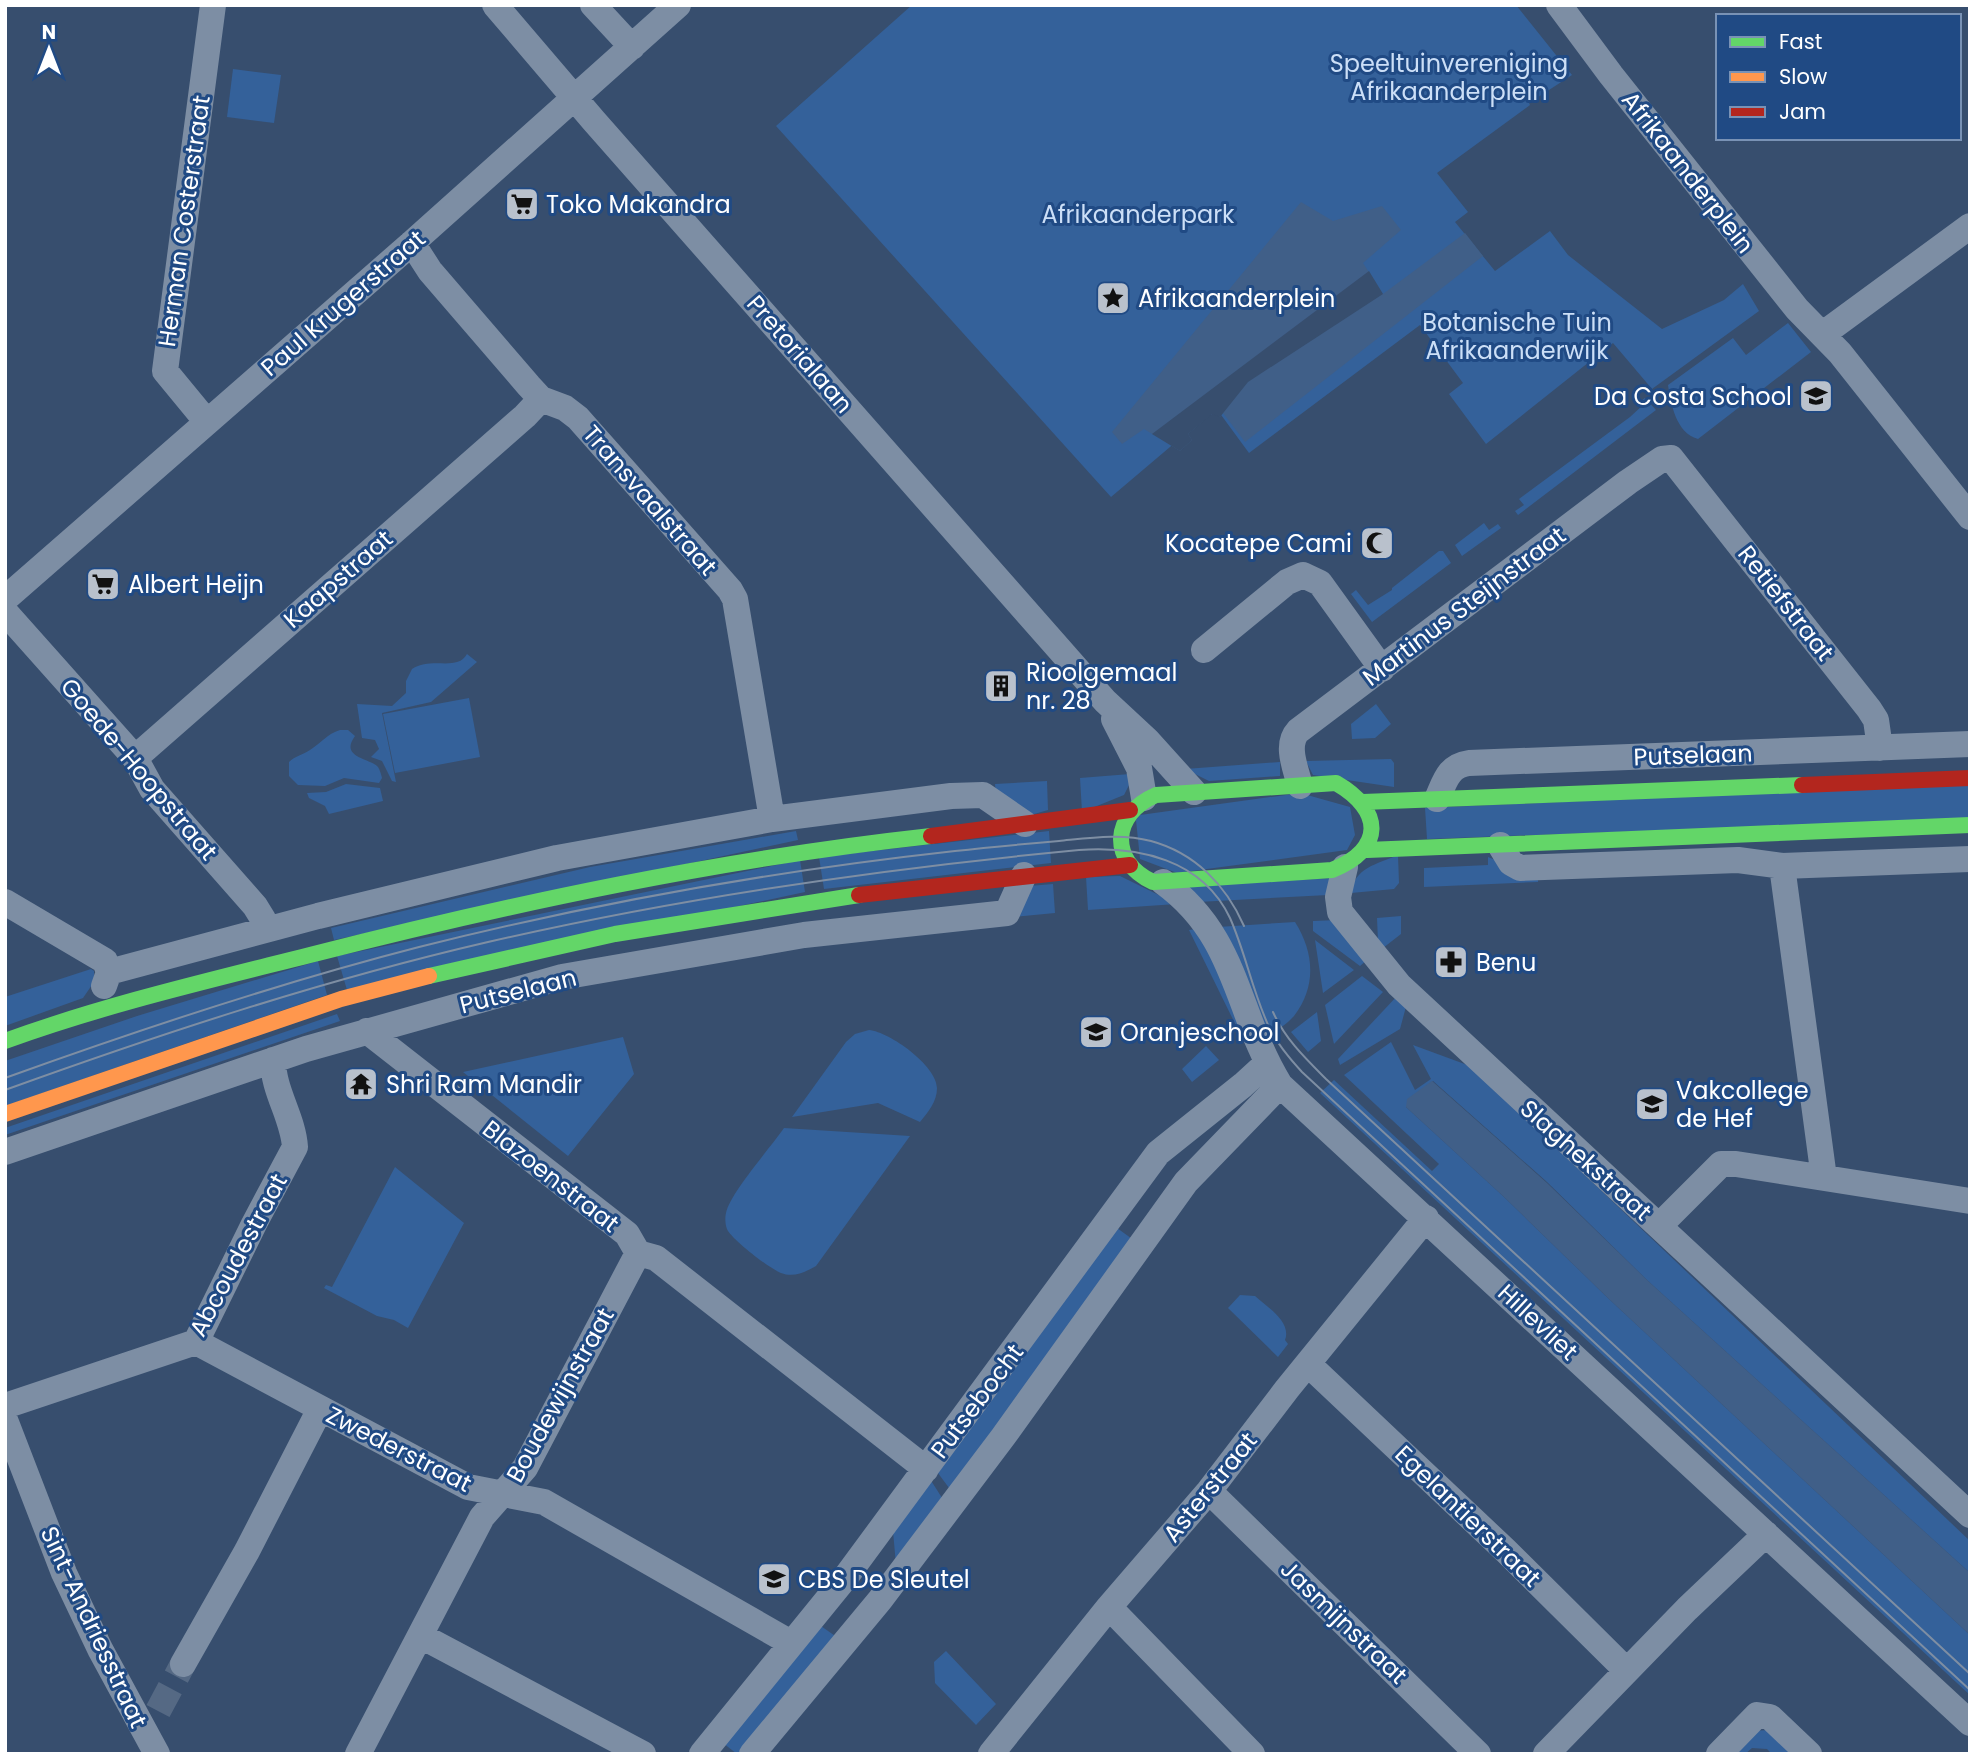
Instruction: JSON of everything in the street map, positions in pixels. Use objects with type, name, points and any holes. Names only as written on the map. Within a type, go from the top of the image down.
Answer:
[{"type":"main road","name":"Putselaan","points":[[1363,802],[1970,778]]},
{"type":"main road","points":[[5,1041],[95,1010],[489,910],[642,879],[792,853],[1025,824],[1194,792],[1336,783],[1357,794],[1363,802],[1371,830],[1367,850],[1345,867],[1332,870],[1163,882],[1145,880],[1130,866],[1122,850],[1120,835],[1124,819],[1137,804]]},
{"type":"main road","points":[[1367,850],[1970,825]]},
{"type":"main road","name":"Putselaan","points":[[5,1114],[341,999],[615,934],[817,900],[1024,875],[1130,866]]},
{"type":"street","name":"Herman Costerstraat","points":[[207,422],[164,371],[213,5]]},
{"type":"street","name":"Pretorialaan","points":[[495,5],[1105,701],[1147,740],[1194,792]]},
{"type":"street","points":[[593,5],[632,47]]},
{"type":"street","name":"Paul Krugerstraat","points":[[5,599],[412,243],[678,5]]},
{"type":"street","name":"Afrikaanderplein","points":[[1559,5],[1611,75],[1797,309],[1824,334],[1970,517]]},
{"type":"street","points":[[1824,334],[1970,226]]},
{"type":"street","name":"Transvaalstraat","points":[[412,243],[430,271],[541,399],[565,408],[578,418],[730,590],[735,599],[772,819]]},
{"type":"street","name":"Kaapstraat","points":[[135,758],[525,416],[541,399]]},
{"type":"street","name":"Martinus Steijnstraat","points":[[1300,786],[1292,741],[1298,731],[1639,474],[1661,459],[1671,458],[1678,464]]},
{"type":"street","name":"Retiefstraat","points":[[1678,464],[1869,709],[1875,720],[1880,748]]},
{"type":"street","points":[[1204,650],[1287,582],[1303,575],[1320,583],[1382,669]]},
{"type":"street","name":"Goede-Hoopstraat","points":[[5,612],[135,758],[152,789],[255,906],[266,929]]},
{"type":"street","name":"Pretorialaan","points":[[1105,701],[1139,768],[1137,804]]},
{"type":"street","name":"Putselaan","points":[[1437,799],[1450,770],[1459,764],[1970,744]]},
{"type":"street","points":[[108,972],[266,929],[557,858],[772,819],[877,804],[984,795],[1025,824]]},
{"type":"street","points":[[1500,845],[1511,863],[1520,868],[1738,860],[1782,866],[1970,859]]},
{"type":"street","points":[[1782,866],[1824,1178]]},
{"type":"street","name":"Slaghekstraat","points":[[1345,867],[1338,897],[1340,912],[1399,985],[1659,1226],[1721,1164],[1736,1164],[1970,1201]]},
{"type":"street","name":"Putselaan","points":[[5,1152],[273,1060],[562,977],[790,937],[1007,913],[1024,875]]},
{"type":"street","name":"Hillevliet","points":[[1163,882],[1203,919],[1223,951],[1273,1074],[1970,1723]]},
{"type":"street","points":[[5,902],[104,961],[108,972],[95,1010]]},
{"type":"street","name":"Blazoenstraat","points":[[367,1031],[627,1234],[638,1253],[656,1258],[926,1469]]},
{"type":"street","name":"Abcoudestraat","points":[[5,1406],[196,1342],[295,1147],[294,1135],[273,1071],[273,1060]]},
{"type":"street","name":"Putsebocht","points":[[702,1754],[845,1578],[1158,1153],[1273,1074]]},
{"type":"street","name":"Putsebocht","points":[[752,1754],[880,1600],[1003,1437],[1186,1182],[1273,1074]]},
{"type":"street","points":[[1133,1190],[1166,1212]]},
{"type":"street","name":"Asterstraat","points":[[1007,1748],[1109,1607],[1209,1491],[1426,1217]]},
{"type":"street","points":[[1659,1226],[1970,1515]]},
{"type":"street","name":"Boudewijnstraat","points":[[358,1754],[482,1517],[524,1468],[638,1253]]},
{"type":"street","name":"Zwederstraat","points":[[196,1342],[468,1487],[544,1502],[791,1643]]},
{"type":"street","name":"Egelantierstraat","points":[[1308,1364],[1506,1551],[1626,1670]]},
{"type":"street","points":[[183,1664],[247,1551],[320,1409]]},
{"type":"street","name":"Sint-Andriesstraat","points":[[5,1420],[64,1573],[153,1733]]},
{"type":"street","name":"Jasmijnstraat","points":[[1209,1491],[1478,1754]]},
{"type":"street","points":[[1546,1754],[1626,1670],[1766,1534]]},
{"type":"street","points":[[845,1578],[880,1600]]},
{"type":"street","points":[[1109,1607],[1252,1754]]},
{"type":"street","points":[[421,1636],[643,1754]]},
{"type":"street","points":[[1719,1754],[1752,1719],[1763,1715],[1770,1717],[1809,1754]]},
{"type":"green space","name":"Afrikaanderpark","points":[[912,5],[1516,5],[1572,75],[1529,103],[1530,105],[1437,173],[1468,212],[1455,222],[1495,271],[1550,231],[1568,255],[1662,329],[1724,300],[1743,284],[1759,311],[1652,389],[1613,343],[1486,444],[1449,394],[1463,383],[1420,325],[1249,453],[1216,408],[1111,497],[776,126]]},
{"type":"green space","points":[[233,69],[281,75],[274,123],[227,117]]},
{"type":"green space","points":[[1788,323],[1811,352],[1698,439],[1684,431],[1676,417],[1668,385],[1733,338],[1746,355]]},
{"type":"green space","points":[[1645,398],[1656,410],[1518,515],[1515,511],[1524,505],[1519,499],[1630,417],[1643,405],[1641,401]]},
{"type":"green space","points":[[1484,523],[1489,530],[1498,524],[1501,528],[1462,556],[1455,545]]},
{"type":"green space","points":[[1439,551],[1443,551],[1451,563],[1372,622],[1351,594],[1356,590],[1368,605],[1392,590]]},
{"type":"green space","points":[[467,654],[477,662],[431,702],[382,713],[396,782],[392,781],[382,761],[371,757],[379,749],[375,740],[362,738],[357,704],[392,706],[406,693],[406,681],[412,669],[420,665],[457,662]]},
{"type":"green space","points":[[469,698],[480,757],[395,773],[383,714]]},
{"type":"green space","points":[[1376,704],[1391,724],[1375,738],[1352,739],[1351,724]]},
{"type":"green space","points":[[340,730],[348,730],[355,736],[351,743],[353,753],[378,767],[382,778],[379,783],[344,778],[325,786],[298,785],[289,776],[289,762]]},
{"type":"green space","points":[[1391,759],[1394,763],[1394,787],[1313,775],[1306,761]]},
{"type":"green space","points":[[1280,762],[1280,776],[1209,781],[1185,769]]},
{"type":"green space","points":[[1130,774],[1131,781],[1124,795],[1082,812],[1080,778]]},
{"type":"green space","points":[[1047,781],[1048,810],[1024,817],[996,795],[995,784]]},
{"type":"green space","points":[[346,784],[380,788],[383,801],[329,814],[325,806],[309,798],[307,793],[326,792]]},
{"type":"green space","points":[[1970,784],[1970,819],[1427,839],[1425,808]]},
{"type":"green space","points":[[1300,793],[1350,807],[1355,835],[1347,850],[1177,873],[1140,859],[1136,820],[1140,815]]},
{"type":"green space","points":[[796,831],[798,840],[334,940],[331,928],[590,867]]},
{"type":"green space","points":[[1049,831],[1051,863],[824,889],[819,857]]},
{"type":"green space","points":[[1398,855],[1399,883],[1394,889],[1351,893],[1362,872]]},
{"type":"green space","points":[[1488,857],[1538,877],[1538,882],[1424,887],[1424,868],[1488,865]]},
{"type":"green space","points":[[800,860],[805,892],[347,990],[337,956]]},
{"type":"green space","points":[[1120,876],[1177,904],[1088,910],[1086,877]]},
{"type":"green space","points":[[1332,878],[1328,895],[1198,902],[1183,887]]},
{"type":"green space","points":[[1053,884],[1055,913],[1014,917],[1029,886]]},
{"type":"green space","points":[[1401,916],[1401,934],[1383,948],[1378,941],[1377,918]]},
{"type":"green space","points":[[1338,920],[1368,959],[1360,966],[1313,931],[1313,921]]},
{"type":"green space","points":[[1295,922],[1309,957],[1307,993],[1294,1016],[1263,1041],[1218,927]]},
{"type":"green space","points":[[1202,928],[1249,1052],[1189,930]]},
{"type":"green space","points":[[1315,940],[1354,970],[1323,993]]},
{"type":"green space","points":[[318,961],[327,995],[5,1106],[5,1061],[137,1016]]},
{"type":"green space","points":[[91,969],[94,971],[94,982],[83,998],[5,1026],[5,997]]},
{"type":"green space","points":[[1362,976],[1383,992],[1334,1044],[1325,1005]]},
{"type":"green space","points":[[1398,995],[1407,1003],[1400,1029],[1340,1065],[1338,1059]]},
{"type":"green space","points":[[1317,1012],[1321,1041],[1308,1052],[1291,1032]]},
{"type":"green space","points":[[337,1014],[340,1021],[5,1135],[5,1128]]},
{"type":"green space","points":[[869,1030],[900,1043],[911,1051],[935,1079],[935,1098],[920,1122],[878,1103],[792,1117],[846,1042],[855,1034]]},
{"type":"green space","points":[[623,1037],[634,1074],[568,1156],[463,1072]]},
{"type":"green space","points":[[1391,1042],[1415,1090],[1431,1079],[1413,1045],[1470,1066],[1970,1541],[1970,1573],[1648,1281],[1547,1182],[1433,1081],[1406,1107],[1970,1635],[1970,1695],[1320,1093],[1334,1080],[1432,1171],[1439,1164],[1344,1075]]},
{"type":"green space","points":[[1206,1046],[1219,1060],[1192,1082],[1182,1069]]},
{"type":"green space","points":[[784,1128],[910,1136],[816,1266],[795,1275],[781,1273],[760,1260],[730,1234],[725,1221],[729,1204],[735,1194]]},
{"type":"green space","points":[[395,1167],[464,1223],[408,1328],[394,1320],[377,1316],[324,1288],[326,1285],[332,1287]]},
{"type":"green space","points":[[1117,1228],[1135,1241],[952,1492],[935,1469]]},
{"type":"green space","points":[[1240,1295],[1255,1296],[1282,1321],[1288,1344],[1278,1357],[1228,1308]]},
{"type":"green space","points":[[930,1479],[944,1501],[896,1565],[893,1531]]},
{"type":"green space","points":[[818,1624],[841,1640],[745,1754],[737,1754],[723,1743]]},
{"type":"green space","points":[[946,1651],[996,1704],[976,1725],[935,1683],[934,1662]]},
{"type":"green space","points":[[1769,1730],[1793,1754],[1772,1754],[1767,1749],[1752,1748],[1745,1754],[1735,1754],[1752,1731]]},
{"type":"shaded area","points":[[1301,202],[1333,221],[1382,206],[1401,230],[1363,263],[1383,294],[1465,233],[1483,256],[1245,442],[1223,413],[1220,417],[1215,413],[1188,434],[1192,440],[1180,451],[1144,429],[1122,444],[1112,432]]},
{"type":"shaded area","points":[[1432,1081],[1547,1183],[1648,1281],[1970,1573],[1970,1635],[1406,1107],[1407,1099]]},
{"type":"pier","points":[[1369,271],[1383,294],[1248,382],[1220,417],[1212,414],[1188,434],[1192,440],[1180,451],[1152,434]]},
{"type":"tunnel","points":[[158,1711],[183,1664]]},
{"type":"tram line","points":[[5,1078],[210,1008],[419,947],[551,916],[685,890],[887,859],[1093,838],[1117,837],[1151,841],[1167,846],[1195,862],[1228,897],[1244,926]]},
{"type":"tram line","points":[[5,1090],[124,1048],[305,990],[488,942],[635,911],[782,886],[1079,850],[1124,851],[1166,860],[1203,882],[1218,898],[1236,932],[1270,1029],[1284,1052],[1302,1072],[1970,1690]]},
{"type":"tram line","points":[[1273,1012],[1290,1040],[1326,1079],[1970,1674]]},
{"type":"traffic: fast","points":[[1336,783],[1363,805],[1372,829],[1362,851],[1332,870],[1153,882],[1138,873],[1128,862],[1123,850],[1121,838],[1124,825],[1141,803],[1156,795],[1336,783]]},
{"type":"traffic: fast","points":[[1363,802],[1802,785]]},
{"type":"traffic: fast","points":[[1367,850],[1970,825]]},
{"type":"traffic: fast","points":[[5,1041],[80,1016],[194,984],[464,918],[696,870],[931,836]]},
{"type":"traffic: fast","points":[[429,976],[615,934],[859,895]]},
{"type":"traffic: slow","points":[[5,1114],[341,999],[429,976]]},
{"type":"traffic: jam","points":[[1802,785],[1970,778]]},
{"type":"traffic: jam","points":[[931,836],[1130,810]]},
{"type":"traffic: jam","points":[[859,895],[1130,865]]},
{"type":"place","name":"Toko Makandra","points":[[522,204]]},
{"type":"place","name":"Afrikaanderplein","points":[[1113,298]]},
{"type":"place","name":"Da Costa School","points":[[1816,396]]},
{"type":"place","name":"Kocatepe Cami","points":[[1377,543]]},
{"type":"place","name":"Albert Heijn","points":[[103,584]]},
{"type":"place","name":"Rioolgemaal nr. 28","points":[[1001,686]]},
{"type":"place","name":"Benu","points":[[1451,962]]},
{"type":"place","name":"Oranjeschool","points":[[1096,1032]]},
{"type":"place","name":"Shri Ram Mandir","points":[[361,1084]]},
{"type":"place","name":"Vakcollege de Hef","points":[[1652,1104]]},
{"type":"place","name":"CBS De Sleutel","points":[[774,1579]]},
{"type":"park label","name":"Speeltuinvereniging Afrikaanderplein","points":[[1449,77]]},
{"type":"park label","name":"Botanische Tuin Afrikaanderwijk","points":[[1517,336]]}]
